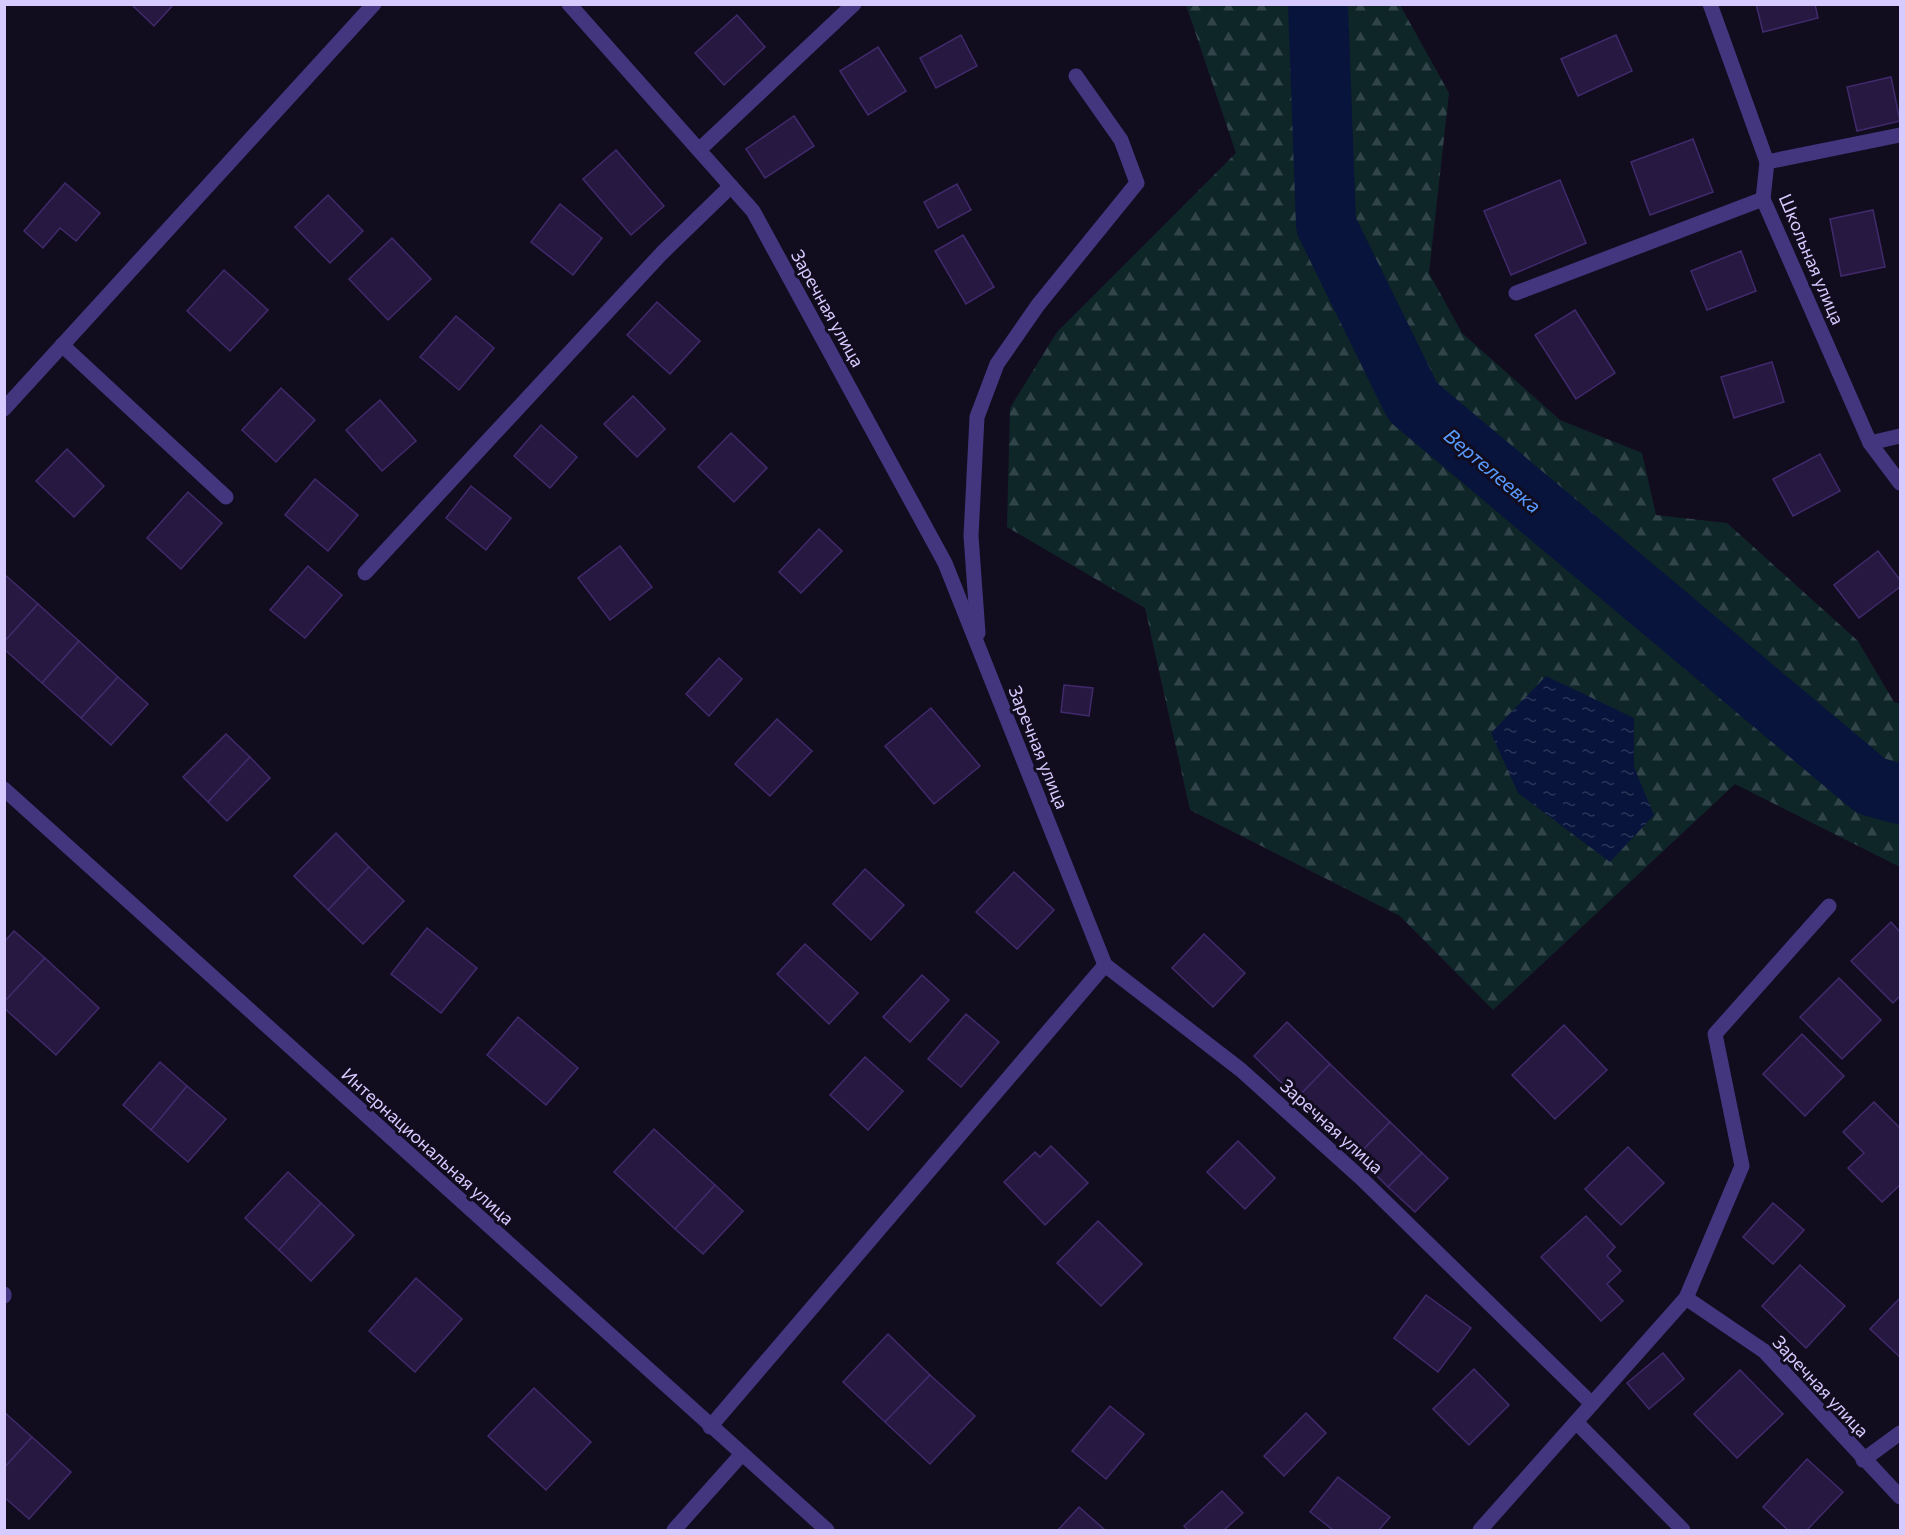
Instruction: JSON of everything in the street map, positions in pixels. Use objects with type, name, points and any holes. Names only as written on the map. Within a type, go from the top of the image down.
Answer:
[{"type":"street","points":[[4,409],[374,4]]},
{"type":"street","name":"Заречная улица","points":[[569,4],[753,211],[945,563],[1105,965],[1250,1078],[1362,1179],[1592,1404]]},
{"type":"street","points":[[699,150],[854,4]]},
{"type":"street","name":"Школьная улица","points":[[1710,4],[1767,162],[1763,199],[1870,443],[1900,483]]},
{"type":"street","points":[[979,648],[971,536],[977,417],[997,364],[1038,305],[1137,183],[1121,140],[1076,76]]},
{"type":"street","points":[[1767,162],[1900,135]]},
{"type":"street","points":[[364,573],[662,253],[731,186]]},
{"type":"street","points":[[1516,293],[1763,199]]},
{"type":"street","points":[[62,345],[226,497]]},
{"type":"street","points":[[1870,443],[1900,436]]},
{"type":"street","name":"Интернациональная улица","points":[[4,789],[741,1455],[827,1530]]},
{"type":"street","points":[[1480,1530],[1686,1299],[1742,1166],[1715,1034],[1829,906]]},
{"type":"street","points":[[711,1427],[1105,965]]},
{"type":"street","name":"Заречная улица","points":[[1686,1299],[1764,1351],[1863,1460],[1900,1497]]},
{"type":"street","points":[[1576,1422],[1683,1530]]},
{"type":"street","name":"Заречная улица","points":[[1863,1460],[1900,1433]]},
{"type":"street","points":[[674,1530],[741,1455]]},
{"type":"green space","points":[[1186,5],[1400,5],[1449,93],[1429,273],[1462,333],[1560,420],[1642,453],[1656,515],[1727,523],[1858,641],[1894,702],[1900,704],[1900,867],[1735,784],[1493,1010],[1400,916],[1190,810],[1145,608],[1007,527],[1010,408],[1057,332],[1236,153]]},
{"type":"water","points":[[1546,676],[1634,718],[1634,767],[1654,815],[1610,862],[1518,793],[1491,733]]},
{"type":"building","points":[[131,4],[174,4],[154,26]]},
{"type":"building","points":[[1756,4],[1815,4],[1818,18],[1763,32]]},
{"type":"building","points":[[737,15],[765,47],[724,85],[695,53]]},
{"type":"building","points":[[961,35],[977,66],[936,88],[920,58]]},
{"type":"building","points":[[1616,35],[1632,71],[1578,96],[1561,59]]},
{"type":"building","points":[[878,47],[906,91],[868,115],[840,71]]},
{"type":"building","points":[[1891,77],[1900,121],[1857,131],[1847,87]]},
{"type":"building","points":[[794,116],[814,146],[765,178],[746,149]]},
{"type":"building","points":[[1693,139],[1713,192],[1650,215],[1631,162]]},
{"type":"building","points":[[616,150],[664,206],[631,235],[583,179]]},
{"type":"building","points":[[1560,180],[1586,243],[1511,275],[1484,211]]},
{"type":"building","points":[[65,183],[100,213],[76,241],[60,228],[43,248],[24,231]]},
{"type":"building","points":[[957,184],[971,210],[938,228],[924,202]]},
{"type":"building","points":[[328,195],[363,231],[330,263],[295,227]]},
{"type":"building","points":[[560,204],[602,238],[573,275],[531,242]]},
{"type":"building","points":[[1873,210],[1885,267],[1841,276],[1830,219]]},
{"type":"building","points":[[963,235],[994,287],[966,304],[935,251]]},
{"type":"building","points":[[392,238],[431,279],[388,320],[349,279]]},
{"type":"building","points":[[1741,251],[1756,291],[1707,310],[1691,271]]},
{"type":"building","points":[[224,270],[268,310],[230,351],[187,311]]},
{"type":"building","points":[[657,302],[700,341],[670,374],[627,335]]},
{"type":"building","points":[[1575,310],[1615,373],[1576,399],[1535,335]]},
{"type":"building","points":[[456,316],[494,348],[459,390],[420,357]]},
{"type":"building","points":[[1772,362],[1784,402],[1734,418],[1721,377]]},
{"type":"building","points":[[281,388],[315,420],[276,462],[242,430]]},
{"type":"building","points":[[633,396],[665,429],[637,457],[604,424]]},
{"type":"building","points":[[380,400],[416,441],[382,471],[346,430]]},
{"type":"building","points":[[541,425],[577,457],[550,488],[514,456]]},
{"type":"building","points":[[731,433],[767,468],[734,502],[698,467]]},
{"type":"building","points":[[67,449],[104,486],[74,517],[36,481]]},
{"type":"building","points":[[1820,454],[1840,491],[1793,516],[1773,479]]},
{"type":"building","points":[[315,479],[358,515],[328,551],[285,515]]},
{"type":"building","points":[[471,486],[511,518],[486,550],[446,518]]},
{"type":"building","points":[[188,492],[222,523],[181,569],[147,538]]},
{"type":"building","points":[[819,529],[842,551],[801,593],[779,572]]},
{"type":"building","points":[[620,546],[652,587],[610,620],[578,578]]},
{"type":"building","points":[[1878,551],[1900,580],[1900,587],[1859,618],[1834,585]]},
{"type":"building","points":[[308,566],[342,595],[305,638],[270,610]]},
{"type":"building","points":[[4,574],[38,604],[4,642]]},
{"type":"building","points":[[38,604],[79,641],[42,683],[4,649],[4,642]]},
{"type":"building","points":[[79,641],[118,677],[81,718],[42,683]]},
{"type":"building","points":[[719,658],[742,679],[709,716],[686,694]]},
{"type":"building","points":[[118,677],[148,704],[111,745],[81,718]]},
{"type":"building","points":[[1064,685],[1093,688],[1089,716],[1061,712]]},
{"type":"building","points":[[931,708],[980,766],[934,804],[885,746]]},
{"type":"building","points":[[777,719],[812,751],[770,796],[735,764]]},
{"type":"building","points":[[226,734],[250,757],[208,802],[183,777]]},
{"type":"building","points":[[250,757],[270,778],[227,821],[208,802]]},
{"type":"building","points":[[336,833],[369,867],[328,910],[294,876]]},
{"type":"building","points":[[369,867],[404,901],[363,944],[328,910]]},
{"type":"building","points":[[865,869],[904,905],[871,940],[833,904]]},
{"type":"building","points":[[1014,872],[1054,910],[1017,949],[976,912]]},
{"type":"building","points":[[1891,922],[1900,932],[1900,996],[1893,1003],[1851,961]]},
{"type":"building","points":[[427,928],[477,968],[441,1013],[391,974]]},
{"type":"building","points":[[14,931],[45,958],[4,1002],[4,942]]},
{"type":"building","points":[[1204,934],[1245,973],[1213,1007],[1172,968]]},
{"type":"building","points":[[805,944],[858,993],[829,1024],[777,974]]},
{"type":"building","points":[[45,958],[99,1008],[56,1055],[4,1008],[4,1002]]},
{"type":"building","points":[[922,975],[949,1000],[910,1042],[883,1017]]},
{"type":"building","points":[[1839,978],[1881,1020],[1842,1059],[1800,1017]]},
{"type":"building","points":[[966,1014],[999,1042],[961,1087],[928,1059]]},
{"type":"building","points":[[518,1017],[578,1068],[546,1105],[487,1055]]},
{"type":"building","points":[[1287,1022],[1330,1064],[1297,1098],[1254,1056]]},
{"type":"building","points":[[1564,1025],[1607,1070],[1555,1119],[1512,1075]]},
{"type":"building","points":[[1802,1034],[1844,1076],[1805,1116],[1763,1074]]},
{"type":"building","points":[[865,1057],[903,1091],[868,1130],[830,1095]]},
{"type":"building","points":[[160,1062],[187,1086],[151,1130],[123,1105]]},
{"type":"building","points":[[1330,1064],[1390,1122],[1357,1156],[1297,1098]]},
{"type":"building","points":[[187,1086],[226,1119],[188,1162],[151,1130]]},
{"type":"building","points":[[1874,1102],[1900,1128],[1900,1185],[1882,1202],[1848,1168],[1864,1153],[1843,1132]]},
{"type":"building","points":[[1390,1122],[1422,1153],[1388,1187],[1357,1156]]},
{"type":"building","points":[[654,1129],[715,1185],[675,1229],[614,1172]]},
{"type":"building","points":[[1238,1141],[1275,1178],[1245,1209],[1207,1172]]},
{"type":"building","points":[[1051,1146],[1088,1183],[1045,1225],[1004,1182],[1035,1152],[1040,1157]]},
{"type":"building","points":[[1628,1147],[1664,1183],[1621,1225],[1585,1189]]},
{"type":"building","points":[[1422,1153],[1448,1178],[1415,1212],[1388,1187]]},
{"type":"building","points":[[288,1172],[321,1203],[279,1250],[245,1218]]},
{"type":"building","points":[[715,1185],[743,1211],[703,1254],[675,1229]]},
{"type":"building","points":[[321,1203],[354,1235],[311,1281],[279,1250]]},
{"type":"building","points":[[1773,1203],[1804,1230],[1773,1264],[1743,1237]]},
{"type":"building","points":[[1586,1216],[1615,1247],[1607,1256],[1621,1271],[1607,1284],[1623,1301],[1601,1321],[1541,1257]]},
{"type":"building","points":[[1098,1221],[1142,1264],[1101,1306],[1057,1263]]},
{"type":"building","points":[[1800,1265],[1845,1306],[1806,1348],[1762,1306]]},
{"type":"building","points":[[416,1278],[462,1319],[415,1372],[369,1331]]},
{"type":"building","points":[[1426,1295],[1471,1328],[1438,1372],[1394,1338]]},
{"type":"building","points":[[1900,1298],[1900,1357],[1870,1329]]},
{"type":"building","points":[[888,1334],[930,1375],[885,1422],[843,1382]]},
{"type":"building","points":[[1663,1353],[1684,1379],[1649,1409],[1627,1383]]},
{"type":"building","points":[[1474,1369],[1509,1405],[1469,1445],[1433,1409]]},
{"type":"building","points":[[1740,1370],[1783,1414],[1737,1458],[1694,1414]]},
{"type":"building","points":[[930,1375],[975,1416],[930,1464],[885,1422]]},
{"type":"building","points":[[534,1388],[591,1442],[546,1490],[488,1436]]},
{"type":"building","points":[[1110,1406],[1144,1434],[1106,1479],[1072,1451]]},
{"type":"building","points":[[4,1412],[32,1437],[4,1468]]},
{"type":"building","points":[[1306,1413],[1326,1433],[1284,1476],[1264,1456]]},
{"type":"building","points":[[32,1437],[71,1472],[29,1519],[4,1497],[4,1468]]},
{"type":"building","points":[[1807,1459],[1843,1492],[1807,1530],[1788,1530],[1763,1507]]},
{"type":"building","points":[[1338,1477],[1390,1517],[1379,1530],[1333,1530],[1310,1512]]},
{"type":"building","points":[[1222,1491],[1243,1513],[1224,1530],[1188,1530],[1184,1526]]},
{"type":"building","points":[[1079,1507],[1105,1530],[1058,1530]]},
{"type":"waterway","name":"Вертелеевка","points":[[1318,4],[1326,225],[1413,402],[1871,786],[1900,794]]}]
